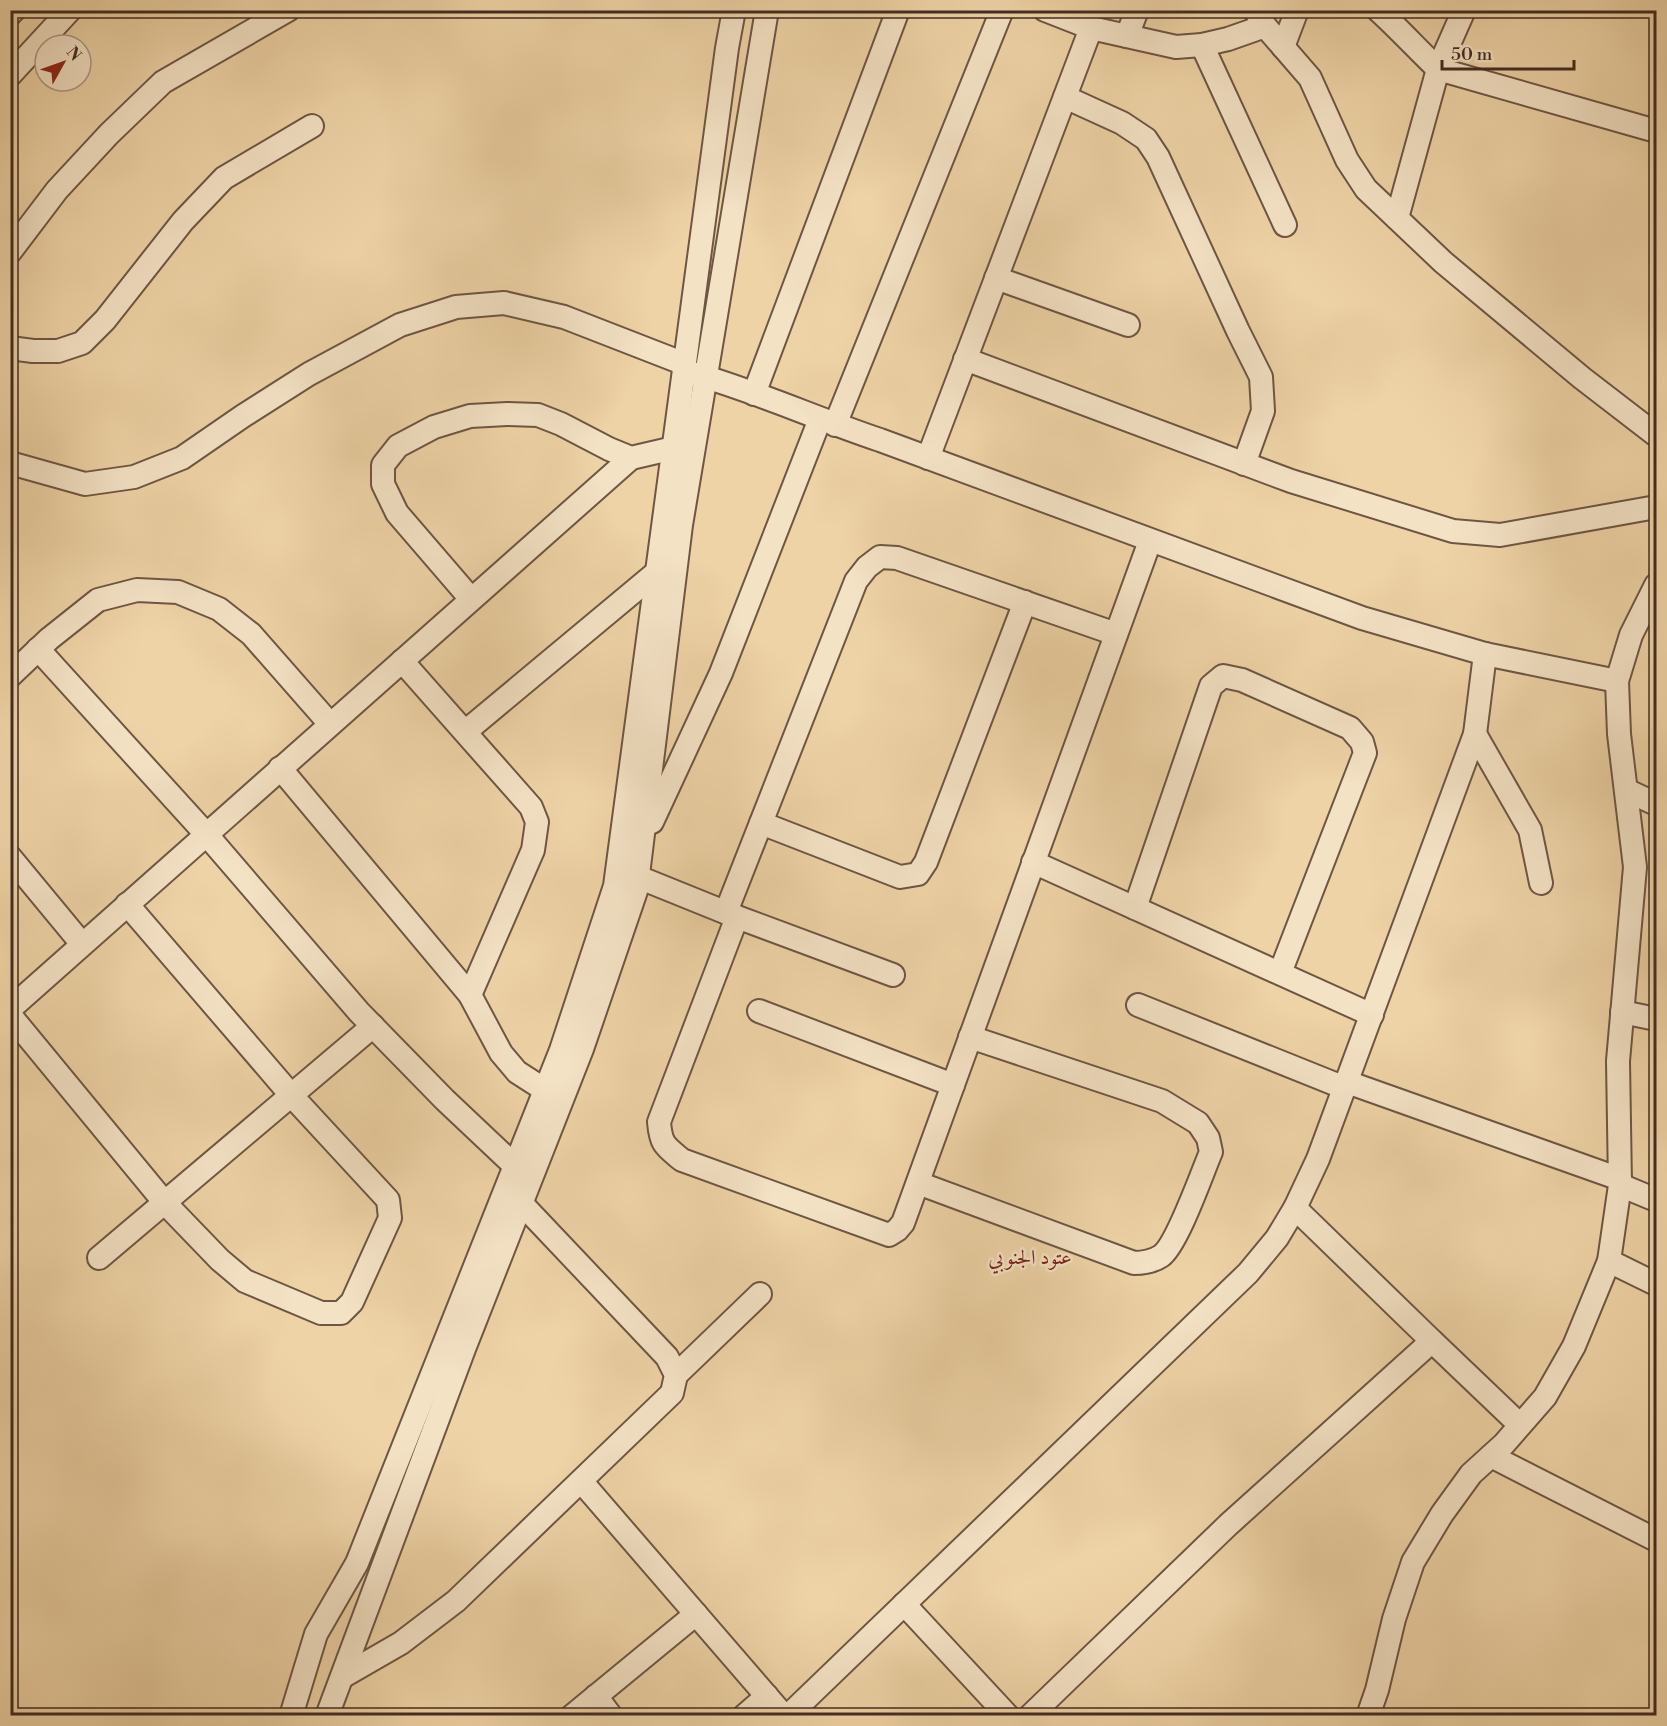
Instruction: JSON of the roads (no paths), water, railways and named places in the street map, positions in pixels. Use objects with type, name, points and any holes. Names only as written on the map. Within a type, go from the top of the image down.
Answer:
[{"type":"street","points":[[10,14],[14,10]]},
{"type":"street","points":[[10,75],[70,10]]},
{"type":"street","points":[[10,252],[57,190],[109,134],[163,82],[288,10]]},
{"type":"street","points":[[291,1716],[316,1634],[357,1563],[561,1050],[615,886],[727,48],[734,10]]},
{"type":"street","points":[[327,1716],[464,1349],[582,1049],[636,891],[681,525],[767,10]]},
{"type":"street","points":[[754,394],[898,10]]},
{"type":"street","points":[[642,842],[720,674],[1002,10]]},
{"type":"street","points":[[1045,10],[1091,28],[1176,47],[1202,45],[1228,39],[1260,18],[1310,78],[1347,160],[1366,189],[1443,262],[1582,378],[1656,435]]},
{"type":"street","points":[[1127,36],[1137,10]]},
{"type":"street","points":[[1283,47],[1297,10]]},
{"type":"street","points":[[1378,10],[1438,69],[1656,131]]},
{"type":"street","points":[[1397,218],[1438,69],[1464,10]]},
{"type":"street","points":[[928,458],[1091,28]]},
{"type":"street","points":[[1202,45],[1285,225]]},
{"type":"street","points":[[1065,97],[1122,123],[1146,139],[1158,157],[1261,377],[1263,411],[1244,464]]},
{"type":"street","points":[[10,348],[58,351],[82,344],[105,320],[183,221],[224,178],[312,126]]},
{"type":"street","points":[[996,278],[1128,325]]},
{"type":"street","points":[[10,463],[84,484],[134,477],[182,458],[309,375],[400,325],[456,307],[504,303],[564,317],[706,377],[1362,618],[1485,654],[1617,681]]},
{"type":"street","points":[[965,359],[1291,481],[1452,531],[1500,535],[1656,507]]},
{"type":"street","points":[[471,599],[397,513],[383,484],[383,465],[398,446],[434,427],[470,416],[538,415],[561,423],[631,458]]},
{"type":"street","points":[[10,1009],[631,458],[674,448]]},
{"type":"street","points":[[1116,634],[897,558],[880,557],[867,567],[856,580],[761,823],[732,915],[659,1122],[661,1140],[669,1150],[682,1160],[889,1234],[903,1223],[1150,541]]},
{"type":"street","points":[[465,732],[657,572]]},
{"type":"street","points":[[1368,1716],[1377,1690],[1394,1619],[1413,1562],[1442,1514],[1471,1474],[1491,1456],[1545,1397],[1574,1346],[1609,1261],[1620,1182],[1617,1060],[1635,867],[1619,734],[1617,681],[1631,635],[1656,585]]},
{"type":"street","points":[[10,676],[49,639],[99,600],[137,590],[178,592],[219,609],[251,634],[330,724]]},
{"type":"street","points":[[761,823],[900,878],[918,874],[926,862],[1025,602]]},
{"type":"street","points":[[38,649],[206,834],[359,1012],[445,1100],[515,1166]]},
{"type":"street","points":[[581,1481],[786,1716],[1248,1273],[1277,1238],[1295,1208],[1318,1159],[1475,734],[1485,654]]},
{"type":"street","points":[[402,661],[531,807],[537,822],[533,850],[470,995]]},
{"type":"street","points":[[1135,908],[1211,686],[1223,676],[1242,680],[1350,728],[1362,742],[1365,753],[1280,974]]},
{"type":"street","points":[[1475,734],[1530,830],[1541,883]]},
{"type":"street","points":[[280,768],[470,995],[501,1053],[517,1072],[545,1090]]},
{"type":"street","points":[[1626,790],[1656,804]]},
{"type":"street","points":[[10,857],[82,944]]},
{"type":"street","points":[[1033,862],[1372,1015]]},
{"type":"street","points":[[638,877],[893,975]]},
{"type":"street","points":[[10,1015],[165,1203],[220,1260],[245,1281],[321,1313],[341,1313],[352,1302],[390,1218],[388,1200],[291,1095],[127,904]]},
{"type":"street","points":[[1138,1005],[1346,1085],[1620,1182],[1656,1200]]},
{"type":"street","points":[[759,1011],[953,1085]]},
{"type":"street","points":[[1622,1012],[1656,1019]]},
{"type":"street","points":[[99,1258],[373,1026]]},
{"type":"street","points":[[918,1183],[1134,1263],[1147,1263],[1162,1255],[1174,1239],[1211,1152],[1208,1138],[1198,1123],[1162,1101],[970,1037]]},
{"type":"street","points":[[522,1204],[668,1357],[676,1375]]},
{"type":"street","points":[[1295,1208],[1520,1425]]},
{"type":"street","points":[[1609,1261],[1656,1284]]},
{"type":"street","points":[[342,1677],[401,1643],[456,1601],[672,1393],[676,1375],[760,1294]]},
{"type":"street","points":[[1030,1716],[1228,1525],[1432,1341]]},
{"type":"street","points":[[1491,1456],[1656,1540]]},
{"type":"street","points":[[904,1605],[1008,1716]]},
{"type":"street","points":[[572,1716],[696,1614]]},
{"type":"street","points":[[596,1696],[610,1716]]},
{"type":"street","points":[[744,1716],[767,1696]]},
{"type":"district","name":"عتود الجنوبي","points":[[1030,1257]]}]
